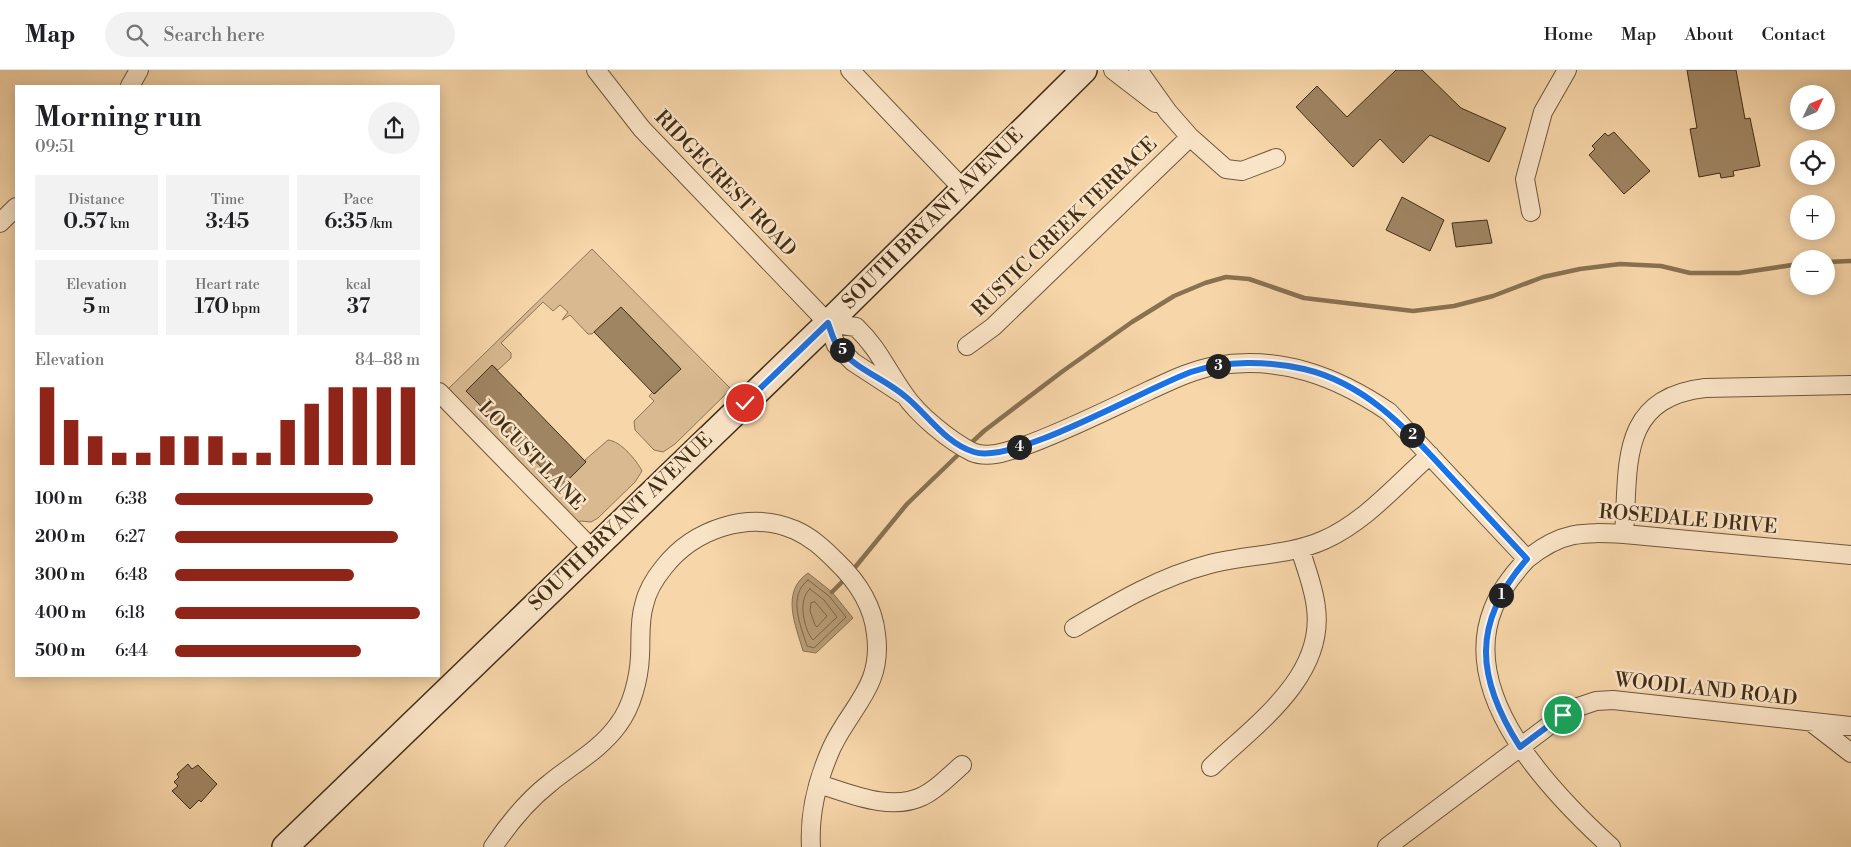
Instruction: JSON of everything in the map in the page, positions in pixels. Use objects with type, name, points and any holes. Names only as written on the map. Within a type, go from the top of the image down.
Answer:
[{"type":"street","points":[[131,85],[139,70]]},
{"type":"street","name":"RIDGECREST ROAD","points":[[596,70],[642,129],[828,323],[836,345],[853,362],[905,396],[950,440],[975,453],[1002,453],[1039,440],[1191,372],[1233,364],[1280,366],[1305,370],[1342,384],[1367,397],[1389,412],[1527,559]]},
{"type":"street","points":[[850,70],[964,190]]},
{"type":"street","name":"SOUTH BRYANT AVENUE","points":[[285,847],[828,323],[1084,70]]},
{"type":"street","name":"RUSTIC CREEK TERRACE","points":[[1113,70],[1168,112]]},
{"type":"street","name":"RUSTIC CREEK TERRACE","points":[[1138,70],[1168,112],[1190,137],[1226,169],[1242,171],[1276,158]]},
{"type":"street","points":[[1531,212],[1525,179],[1544,112],[1567,70]]},
{"type":"street","name":"RUSTIC CREEK TERRACE","points":[[967,346],[993,327],[1190,137]]},
{"type":"street","points":[[0,223],[15,208]]},
{"type":"street","name":"RIDGECREST ROAD","points":[[828,323],[856,327],[871,342],[905,396]]},
{"type":"street","points":[[1624,534],[1630,451],[1643,419],[1653,408],[1668,397],[1687,390],[1705,388],[1851,385]]},
{"type":"street","name":"LOCUST LANE","points":[[440,393],[593,550]]},
{"type":"street","points":[[1074,628],[1160,580],[1184,571],[1231,559],[1300,549],[1324,540],[1354,523],[1430,454]]},
{"type":"street","points":[[493,847],[517,815],[534,797],[608,738],[619,724],[629,704],[638,673],[644,603],[656,578],[674,556],[702,534],[736,524],[780,524],[809,537],[843,567],[859,587],[871,610],[876,635],[876,669],[871,685],[833,746],[819,784],[812,816],[811,847]]},
{"type":"street","name":"ROSEDALE DRIVE","points":[[1527,559],[1541,548],[1563,536],[1588,533],[1624,534],[1851,555]]},
{"type":"street","points":[[1211,767],[1288,692],[1301,675],[1313,643],[1316,608],[1300,549]]},
{"type":"street","points":[[1527,559],[1512,576],[1493,609],[1488,631],[1486,661],[1490,687],[1502,718],[1520,747],[1561,798],[1611,847]]},
{"type":"street","name":"WOODLAND ROAD","points":[[1387,847],[1563,715],[1578,707],[1596,701],[1613,700],[1851,726]]},
{"type":"street","name":"WOODLAND ROAD","points":[[1810,722],[1851,753]]},
{"type":"street","points":[[819,784],[867,798],[904,802],[925,796],[962,765]]},
{"type":"shaded area","points":[[592,249],[731,389],[675,444],[663,452],[654,450],[635,430],[634,421],[654,401],[649,396],[653,392],[655,394],[680,368],[652,339],[626,364],[649,336],[621,307],[592,334],[588,334],[570,315],[562,320],[568,312],[560,305],[553,311],[543,302],[501,343],[511,353],[511,358],[498,370],[492,365],[466,391],[493,417],[519,392],[522,395],[497,420],[561,486],[586,462],[585,460],[608,440],[618,444],[632,457],[642,471],[635,482],[598,518],[591,522],[580,521],[578,524],[447,390]]},
{"type":"water","points":[[808,573],[832,592],[853,618],[816,653],[803,651],[792,610],[794,590],[799,581]]},
{"type":"building","points":[[1396,70],[1422,70],[1461,108],[1506,128],[1489,162],[1430,135],[1403,163],[1380,139],[1353,167],[1296,107],[1317,86],[1347,117]]},
{"type":"building","points":[[1687,70],[1736,70],[1745,119],[1750,118],[1760,166],[1733,171],[1734,176],[1721,178],[1720,173],[1699,177],[1690,129],[1697,128]]},
{"type":"building","points":[[1614,132],[1650,171],[1624,194],[1589,155],[1595,149],[1592,146],[1605,133],[1608,136]]},
{"type":"building","points":[[1402,197],[1444,220],[1430,251],[1386,230]]},
{"type":"building","points":[[1487,220],[1492,243],[1456,247],[1452,223]]},
{"type":"building","points":[[621,307],[681,369],[654,394],[594,332]]},
{"type":"building","points":[[492,365],[586,462],[561,487],[466,391]]},
{"type":"building","points":[[188,764],[192,769],[198,765],[217,784],[201,802],[199,800],[190,809],[172,791],[178,786],[174,782],[179,777],[177,774]]},
{"type":"waterway","points":[[1835,262],[1851,261]]},
{"type":"waterway","points":[[969,445],[984,431],[1063,371],[1132,322],[1174,296],[1205,283],[1226,277],[1249,279],[1304,298],[1413,311],[1454,306],[1493,296],[1543,277],[1580,269],[1620,264],[1661,266],[1690,273],[1739,273],[1790,265]]},
{"type":"waterway","points":[[852,571],[907,504],[961,452]]},
{"type":"waterway","points":[[832,592],[847,577]]},
{"type":"route","points":[[745,403],[828,323],[836,345],[853,362],[867,373],[905,396],[950,440],[975,453],[1002,453],[1039,440],[1191,372],[1215,366],[1254,364],[1280,366],[1305,370],[1342,384],[1367,397],[1389,412],[1527,559],[1512,576],[1493,609],[1488,631],[1486,661],[1490,687],[1502,718],[1520,747],[1563,715]]}]
